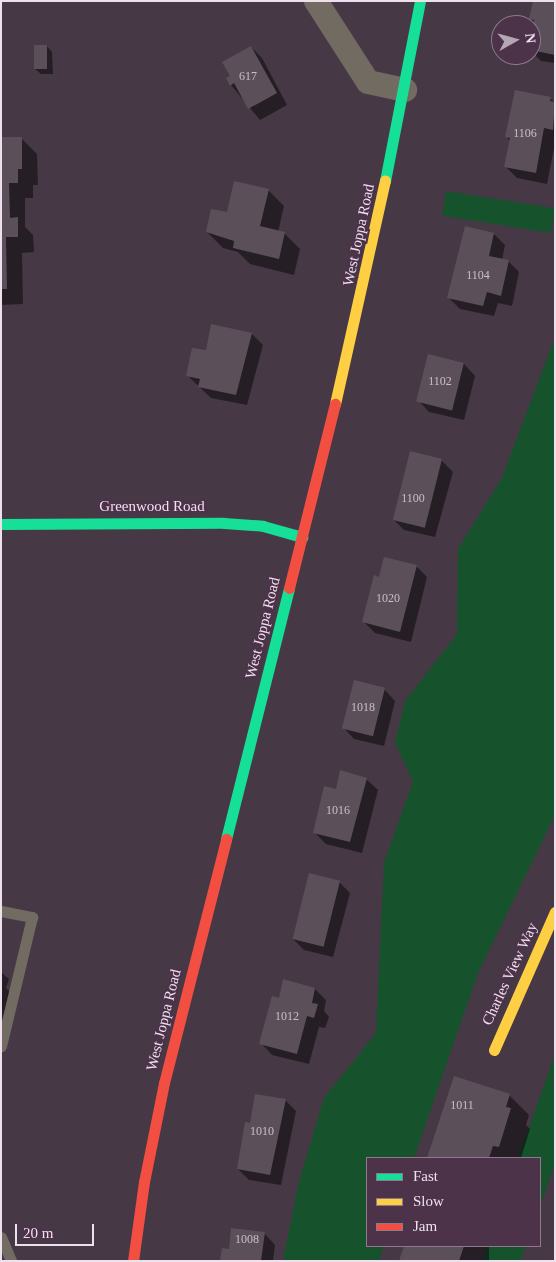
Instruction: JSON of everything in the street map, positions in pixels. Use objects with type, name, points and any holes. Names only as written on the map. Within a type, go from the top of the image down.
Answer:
[{"type":"street","points":[[316,1],[368,82],[405,90]]},
{"type":"street","name":"West Joppa Road","points":[[133,1261],[144,1182],[164,1083],[346,360],[405,90],[420,1]]},
{"type":"street","name":"Greenwood Road","points":[[1,524],[224,523],[263,526],[302,537]]},
{"type":"street","name":"Charles View Way","points":[[494,1050],[498,1035],[555,912]]},
{"type":"lane","points":[[1,911],[32,918],[1,1046]]},
{"type":"lane","points":[[1,1237],[11,1261]]},
{"type":"green space","points":[[446,191],[555,208],[551,233],[442,216]]},
{"type":"green space","points":[[555,337],[555,815],[478,973],[414,1157],[366,1157],[366,1247],[384,1247],[379,1261],[283,1261],[299,1181],[324,1098],[376,1033],[384,863],[413,781],[395,743],[405,701],[457,634],[458,549],[502,478]]},
{"type":"green space","points":[[555,1054],[555,1164],[541,1203],[541,1157],[518,1157]]},
{"type":"green space","points":[[488,1247],[526,1247],[520,1261],[483,1261]]},
{"type":"building","points":[[533,1],[555,1],[555,55],[541,52],[541,15],[530,15]]},
{"type":"building","points":[[34,45],[47,45],[47,69],[34,69]]},
{"type":"building","points":[[251,46],[277,93],[248,109],[234,83],[230,86],[226,78],[230,76],[222,62]]},
{"type":"building","points":[[515,90],[551,97],[550,101],[555,102],[553,130],[544,128],[536,173],[504,167],[510,138],[505,137]]},
{"type":"building","points":[[1,137],[22,137],[22,169],[18,169],[18,183],[9,183],[10,218],[18,217],[18,237],[6,237],[7,289],[1,289]]},
{"type":"building","points":[[234,181],[269,189],[260,226],[285,232],[279,259],[233,248],[234,241],[206,232],[211,209],[227,212]]},
{"type":"building","points":[[465,226],[494,233],[489,256],[509,260],[501,296],[487,292],[483,306],[447,298]]},
{"type":"building","points":[[211,324],[252,333],[236,395],[198,387],[200,379],[186,376],[192,348],[206,350]]},
{"type":"building","points":[[428,354],[464,363],[452,410],[416,402]]},
{"type":"building","points":[[410,451],[442,459],[425,528],[393,520]]},
{"type":"building","points":[[384,557],[417,565],[400,632],[362,622],[374,575],[379,577]]},
{"type":"building","points":[[354,680],[385,688],[373,736],[342,729]]},
{"type":"building","points":[[340,770],[367,778],[350,842],[313,833],[324,786],[336,789]]},
{"type":"building","points":[[309,873],[340,881],[324,947],[293,939]]},
{"type":"building","points":[[283,979],[315,988],[312,1003],[318,1004],[314,1018],[307,1016],[297,1054],[259,1044],[272,996],[279,998]]},
{"type":"building","points":[[454,1076],[510,1094],[506,1107],[511,1108],[499,1147],[493,1146],[489,1157],[427,1157]]},
{"type":"building","points":[[255,1094],[286,1099],[270,1175],[237,1169],[245,1122],[250,1123]]},
{"type":"building","points":[[231,1228],[265,1232],[261,1261],[220,1261],[222,1248],[229,1249]]},
{"type":"building","points":[[404,1247],[464,1247],[459,1261],[399,1261]]},
{"type":"traffic: fast","points":[[385,181],[420,1]]},
{"type":"traffic: fast","points":[[1,524],[224,523],[263,526],[302,537]]},
{"type":"traffic: fast","points":[[226,839],[289,588]]},
{"type":"traffic: slow","points":[[335,404],[385,181]]},
{"type":"traffic: slow","points":[[494,1050],[555,912]]},
{"type":"traffic: jam","points":[[289,588],[335,404]]},
{"type":"traffic: jam","points":[[133,1261],[144,1182],[164,1083],[226,839]]}]
